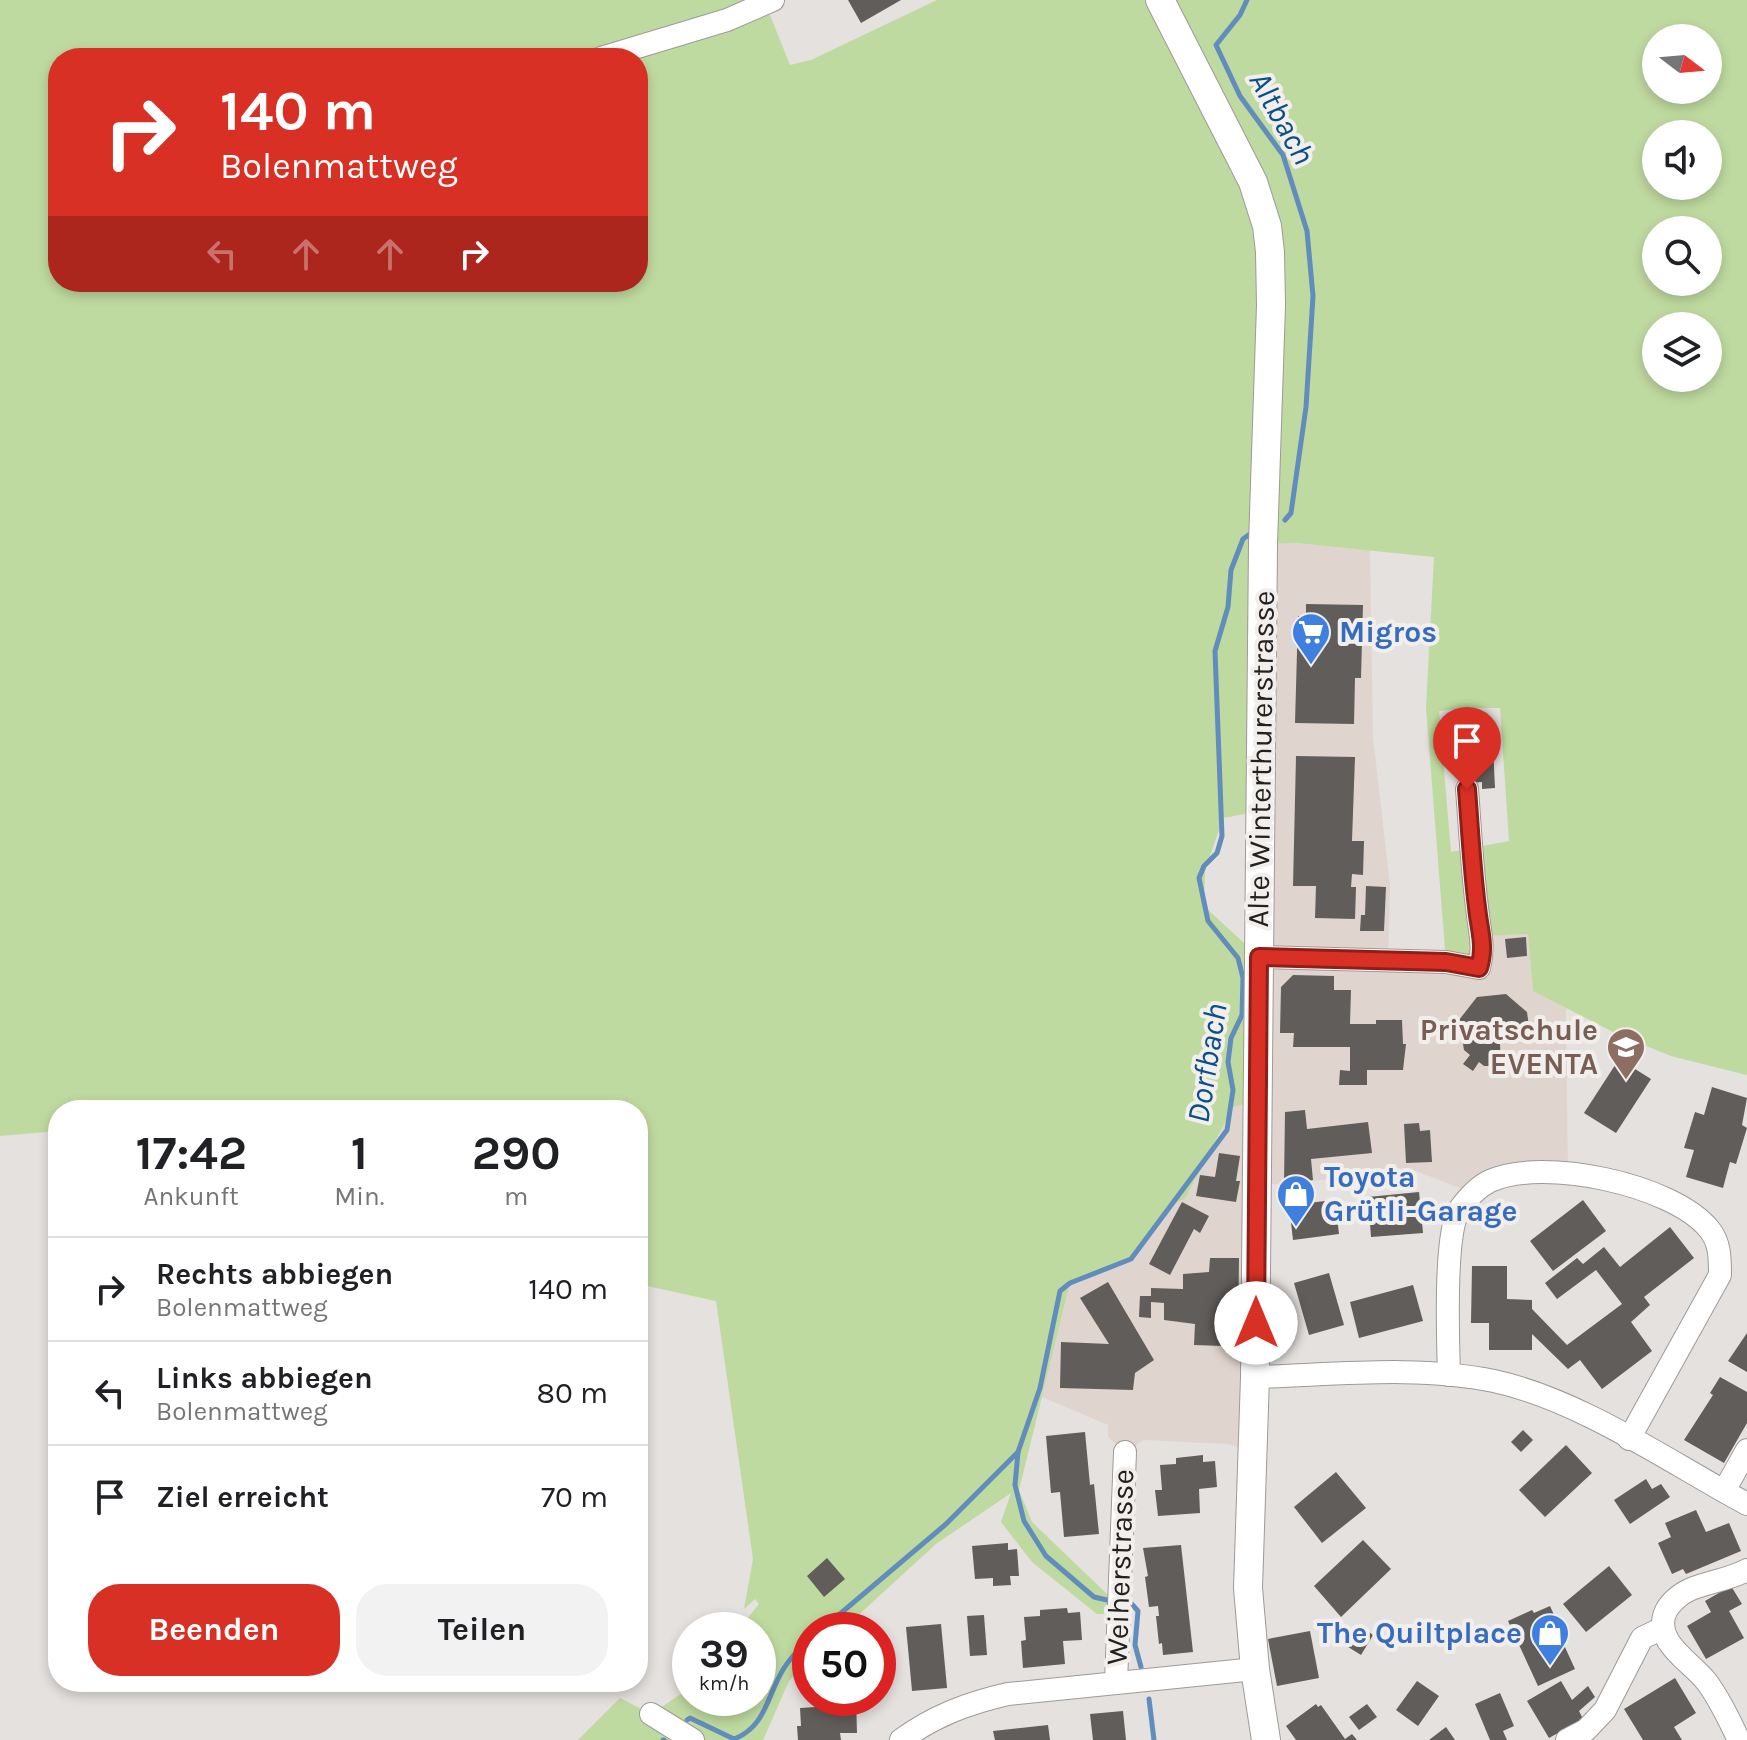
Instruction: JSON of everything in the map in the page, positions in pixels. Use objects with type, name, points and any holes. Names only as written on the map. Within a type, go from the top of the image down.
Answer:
[{"type":"main road","name":"Alte Winterthurerstrasse","points":[[1160,0],[1253,182],[1267,226],[1270,252],[1263,544],[1255,1377],[1248,1588],[1255,1669],[1266,1740]]},
{"type":"street","points":[[635,48],[713,25],[773,0]]},
{"type":"street","points":[[1259,957],[1446,962],[1479,968],[1483,955],[1482,936],[1467,789]]},
{"type":"street","points":[[1449,1375],[1450,1238],[1458,1213],[1473,1193],[1493,1180],[1525,1174],[1612,1180],[1646,1189],[1691,1211],[1711,1231],[1720,1250],[1720,1275],[1629,1439]]},
{"type":"street","points":[[1255,1377],[1395,1373],[1449,1375],[1493,1381],[1572,1408],[1747,1504]]},
{"type":"street","points":[[1724,1491],[1747,1450]]},
{"type":"street","name":"Weiherstrasse","points":[[1116,1683],[1125,1452]]},
{"type":"street","points":[[1739,1740],[1706,1681],[1670,1645],[1663,1628],[1669,1606],[1688,1591],[1747,1570]]},
{"type":"street","points":[[1567,1740],[1586,1730],[1605,1710],[1642,1638],[1663,1628]]},
{"type":"street","points":[[901,1740],[927,1721],[970,1703],[1008,1694],[1255,1669]]},
{"type":"street","points":[[651,1714],[693,1740]]},
{"type":"shaded area","points":[[1296,543],[1370,550],[1373,737],[1390,885],[1388,959],[1446,962],[1482,936],[1528,934],[1533,991],[1566,1007],[1568,1175],[1473,1193],[1416,1171],[1257,1186],[1240,1448],[1228,1444],[1144,1440],[1125,1452],[1108,1437],[1108,1425],[1042,1397],[1070,1283],[1131,1259],[1170,1205],[1185,1199],[1234,1106],[1257,1100],[1263,544]]},
{"type":"green space","points":[[0,0],[764,0],[790,65],[811,60],[937,0],[1747,0],[1747,1075],[1671,1056],[1617,1034],[1533,991],[1528,934],[1483,936],[1479,968],[1446,962],[1426,708],[1434,557],[1296,543],[1263,544],[1261,811],[1223,818],[1205,871],[1204,906],[1259,957],[1257,1101],[1233,1107],[1185,1199],[1170,1205],[1131,1259],[1070,1283],[1019,1490],[1032,1522],[1107,1594],[1112,1595],[1111,1614],[1097,1614],[1032,1562],[1001,1522],[1011,1493],[936,1544],[862,1612],[792,1612],[792,1677],[776,1710],[776,1612],[753,1612],[759,1604],[755,1599],[744,1609],[753,1559],[716,1301],[648,1286],[648,1100],[48,1100],[48,1132],[0,1136]],"holes":[[[1500,708],[1509,841],[1451,852],[1439,711]]]},
{"type":"green space","points":[[620,1698],[651,1714],[672,1700],[672,1716],[774,1716],[763,1740],[578,1740]]},
{"type":"building","points":[[848,0],[901,0],[861,23]]},
{"type":"building","points":[[1306,604],[1363,605],[1361,678],[1355,678],[1354,724],[1295,723],[1298,616],[1306,616]]},
{"type":"building","points":[[1493,746],[1495,788],[1482,789],[1482,782],[1469,783],[1467,747]]},
{"type":"building","points":[[1296,756],[1355,757],[1352,841],[1364,841],[1363,875],[1352,874],[1351,887],[1356,887],[1355,919],[1315,918],[1316,886],[1293,886]]},
{"type":"building","points":[[1366,886],[1386,887],[1384,931],[1360,931],[1361,915],[1365,915]]},
{"type":"building","points":[[1526,937],[1527,956],[1507,958],[1505,939]]},
{"type":"building","points":[[1293,975],[1334,976],[1334,990],[1351,990],[1350,1024],[1402,1020],[1403,1044],[1406,1044],[1403,1070],[1367,1070],[1367,1085],[1339,1085],[1340,1070],[1350,1071],[1350,1047],[1293,1047],[1294,1033],[1280,1033],[1281,987]]},
{"type":"building","points":[[1506,994],[1527,1012],[1529,1027],[1508,1033],[1500,1044],[1501,1066],[1484,1066],[1479,1062],[1473,1071],[1463,1064],[1470,1055],[1464,1050],[1459,1020],[1477,997]]},
{"type":"building","points":[[1619,1059],[1651,1079],[1616,1133],[1584,1113]]},
{"type":"building","points":[[1712,1087],[1747,1098],[1742,1125],[1747,1128],[1736,1164],[1730,1162],[1723,1188],[1686,1177],[1694,1150],[1684,1148],[1695,1112],[1704,1115]]},
{"type":"building","points":[[1305,1110],[1307,1129],[1368,1122],[1372,1153],[1311,1159],[1313,1180],[1284,1184],[1285,1112]]},
{"type":"building","points":[[1419,1123],[1420,1131],[1430,1130],[1432,1162],[1406,1163],[1404,1124]]},
{"type":"building","points":[[1219,1153],[1240,1156],[1236,1202],[1196,1196],[1200,1175],[1215,1177]]},
{"type":"building","points":[[1419,1192],[1423,1233],[1371,1237],[1368,1197]]},
{"type":"building","points":[[1335,1200],[1339,1234],[1293,1240],[1289,1205]]},
{"type":"building","points":[[1583,1200],[1606,1231],[1553,1271],[1530,1241]]},
{"type":"building","points":[[1182,1202],[1209,1216],[1200,1233],[1194,1229],[1170,1275],[1149,1264]]},
{"type":"building","points":[[1670,1227],[1694,1258],[1644,1297],[1650,1305],[1631,1322],[1652,1351],[1602,1389],[1580,1360],[1568,1369],[1532,1334],[1532,1350],[1489,1350],[1489,1323],[1471,1323],[1472,1266],[1507,1266],[1507,1299],[1532,1300],[1532,1309],[1567,1345],[1622,1304],[1596,1270],[1557,1299],[1545,1283],[1577,1258],[1583,1264],[1604,1247],[1620,1267]]},
{"type":"building","points":[[1210,1258],[1239,1258],[1238,1341],[1222,1341],[1222,1346],[1194,1345],[1195,1324],[1164,1320],[1164,1303],[1151,1302],[1151,1318],[1139,1317],[1140,1296],[1151,1296],[1151,1288],[1183,1289],[1183,1274],[1209,1272]]},
{"type":"building","points":[[1329,1273],[1344,1325],[1309,1335],[1294,1283]]},
{"type":"building","points":[[1108,1282],[1154,1360],[1135,1373],[1133,1390],[1060,1388],[1061,1342],[1109,1344],[1080,1298]]},
{"type":"building","points":[[1413,1285],[1423,1321],[1359,1338],[1350,1302]]},
{"type":"building","points":[[1747,1333],[1747,1372],[1728,1361]]},
{"type":"building","points":[[1720,1377],[1747,1392],[1747,1423],[1724,1463],[1684,1440],[1713,1395],[1710,1393]]},
{"type":"building","points":[[1523,1430],[1533,1440],[1521,1452],[1511,1442]]},
{"type":"building","points":[[1085,1432],[1099,1534],[1064,1537],[1060,1492],[1051,1493],[1046,1436]]},
{"type":"building","points":[[1566,1445],[1592,1473],[1545,1517],[1519,1490]]},
{"type":"building","points":[[1203,1455],[1203,1462],[1215,1461],[1217,1487],[1199,1489],[1200,1513],[1158,1516],[1155,1490],[1162,1490],[1160,1465],[1176,1464],[1176,1458]]},
{"type":"building","points":[[1336,1472],[1366,1508],[1322,1543],[1294,1507]]},
{"type":"building","points":[[1646,1479],[1652,1489],[1661,1484],[1670,1497],[1630,1524],[1614,1500]]},
{"type":"building","points":[[1696,1510],[1706,1532],[1729,1523],[1741,1551],[1686,1574],[1683,1569],[1672,1574],[1658,1543],[1671,1537],[1665,1523]]},
{"type":"building","points":[[1363,1540],[1391,1569],[1341,1617],[1314,1586]]},
{"type":"building","points":[[1008,1543],[1008,1550],[1017,1549],[1019,1576],[1010,1576],[1011,1585],[993,1586],[993,1578],[975,1579],[972,1546]]},
{"type":"building","points":[[1181,1545],[1193,1652],[1163,1655],[1156,1616],[1159,1616],[1158,1606],[1149,1607],[1143,1548]]},
{"type":"building","points":[[827,1558],[845,1579],[824,1597],[807,1576]]},
{"type":"building","points":[[1609,1566],[1632,1595],[1586,1632],[1563,1604]]},
{"type":"building","points":[[1731,1586],[1742,1604],[1729,1611],[1744,1638],[1706,1659],[1687,1626],[1711,1612],[1705,1601]]},
{"type":"building","points":[[1550,1606],[1555,1617],[1552,1619],[1575,1669],[1538,1686],[1508,1621]]},
{"type":"building","points":[[1067,1608],[1068,1613],[1080,1612],[1082,1640],[1063,1641],[1065,1664],[1023,1668],[1021,1641],[1026,1640],[1024,1617],[1040,1616],[1040,1610]]},
{"type":"building","points":[[984,1615],[987,1655],[970,1656],[967,1616]]},
{"type":"building","points":[[941,1624],[947,1688],[912,1691],[906,1627]]},
{"type":"building","points":[[1358,1624],[1373,1635],[1361,1655],[1345,1645]]},
{"type":"building","points":[[1310,1631],[1319,1678],[1277,1686],[1268,1639]]},
{"type":"building","points":[[1675,1678],[1696,1713],[1674,1727],[1682,1740],[1643,1740],[1624,1709]]},
{"type":"building","points":[[1417,1681],[1439,1696],[1418,1726],[1396,1710]]},
{"type":"building","points":[[1561,1681],[1572,1700],[1588,1686],[1595,1697],[1579,1711],[1583,1719],[1549,1738],[1527,1701]]},
{"type":"building","points":[[1500,1693],[1514,1726],[1503,1731],[1507,1740],[1490,1740],[1475,1704]]},
{"type":"building","points":[[1316,1704],[1318,1707],[1321,1705],[1345,1739],[1352,1734],[1357,1740],[1296,1740],[1286,1726]]},
{"type":"building","points":[[1367,1704],[1377,1717],[1359,1730],[1349,1717]]},
{"type":"building","points":[[1123,1711],[1126,1740],[1093,1740],[1090,1714]]},
{"type":"building","points":[[800,1716],[856,1716],[857,1733],[840,1733],[841,1740],[798,1740],[797,1726],[801,1726]]},
{"type":"building","points":[[1048,1725],[1050,1740],[995,1740],[993,1731]]},
{"type":"building","points":[[1446,1727],[1455,1740],[1429,1740]]},
{"type":"waterway","name":"Altbach","points":[[1247,0],[1240,15],[1216,45],[1240,96],[1283,155],[1307,231],[1313,296],[1306,407],[1291,513],[1285,520]]},
{"type":"waterway","name":"Dorfbach","points":[[1107,1600],[1094,1597],[1046,1556],[1024,1521],[1015,1485],[1018,1452],[1040,1388],[1060,1291],[1070,1283],[1131,1259],[1227,1130],[1233,1090],[1228,1062],[1231,1038],[1242,1015],[1243,978],[1238,958],[1208,921],[1199,878],[1204,866],[1217,853],[1222,836],[1215,651],[1228,607],[1231,570],[1243,539],[1250,534]]},
{"type":"waterway","points":[[842,1612],[946,1524],[1018,1452]]},
{"type":"waterway","name":"Dorfbach","points":[[1129,1601],[1138,1611],[1135,1645],[1141,1667]]},
{"type":"waterway","points":[[687,1720],[690,1718],[734,1739],[745,1734],[765,1709],[778,1678],[792,1658]]},
{"type":"waterway","name":"Dorfbach","points":[[1149,1699],[1154,1740]]},
{"type":"place","name":"Migros","points":[[1311,666]]},
{"type":"place","name":"Privatschule EVENTA","points":[[1626,1081]]},
{"type":"place","name":"Toyota Grütli-Garage","points":[[1296,1228]]},
{"type":"place","name":"The Quiltplace","points":[[1550,1667]]},
{"type":"route","points":[[1256,1323],[1259,957],[1388,959],[1446,962],[1479,968],[1483,955],[1482,936],[1467,789]]}]
